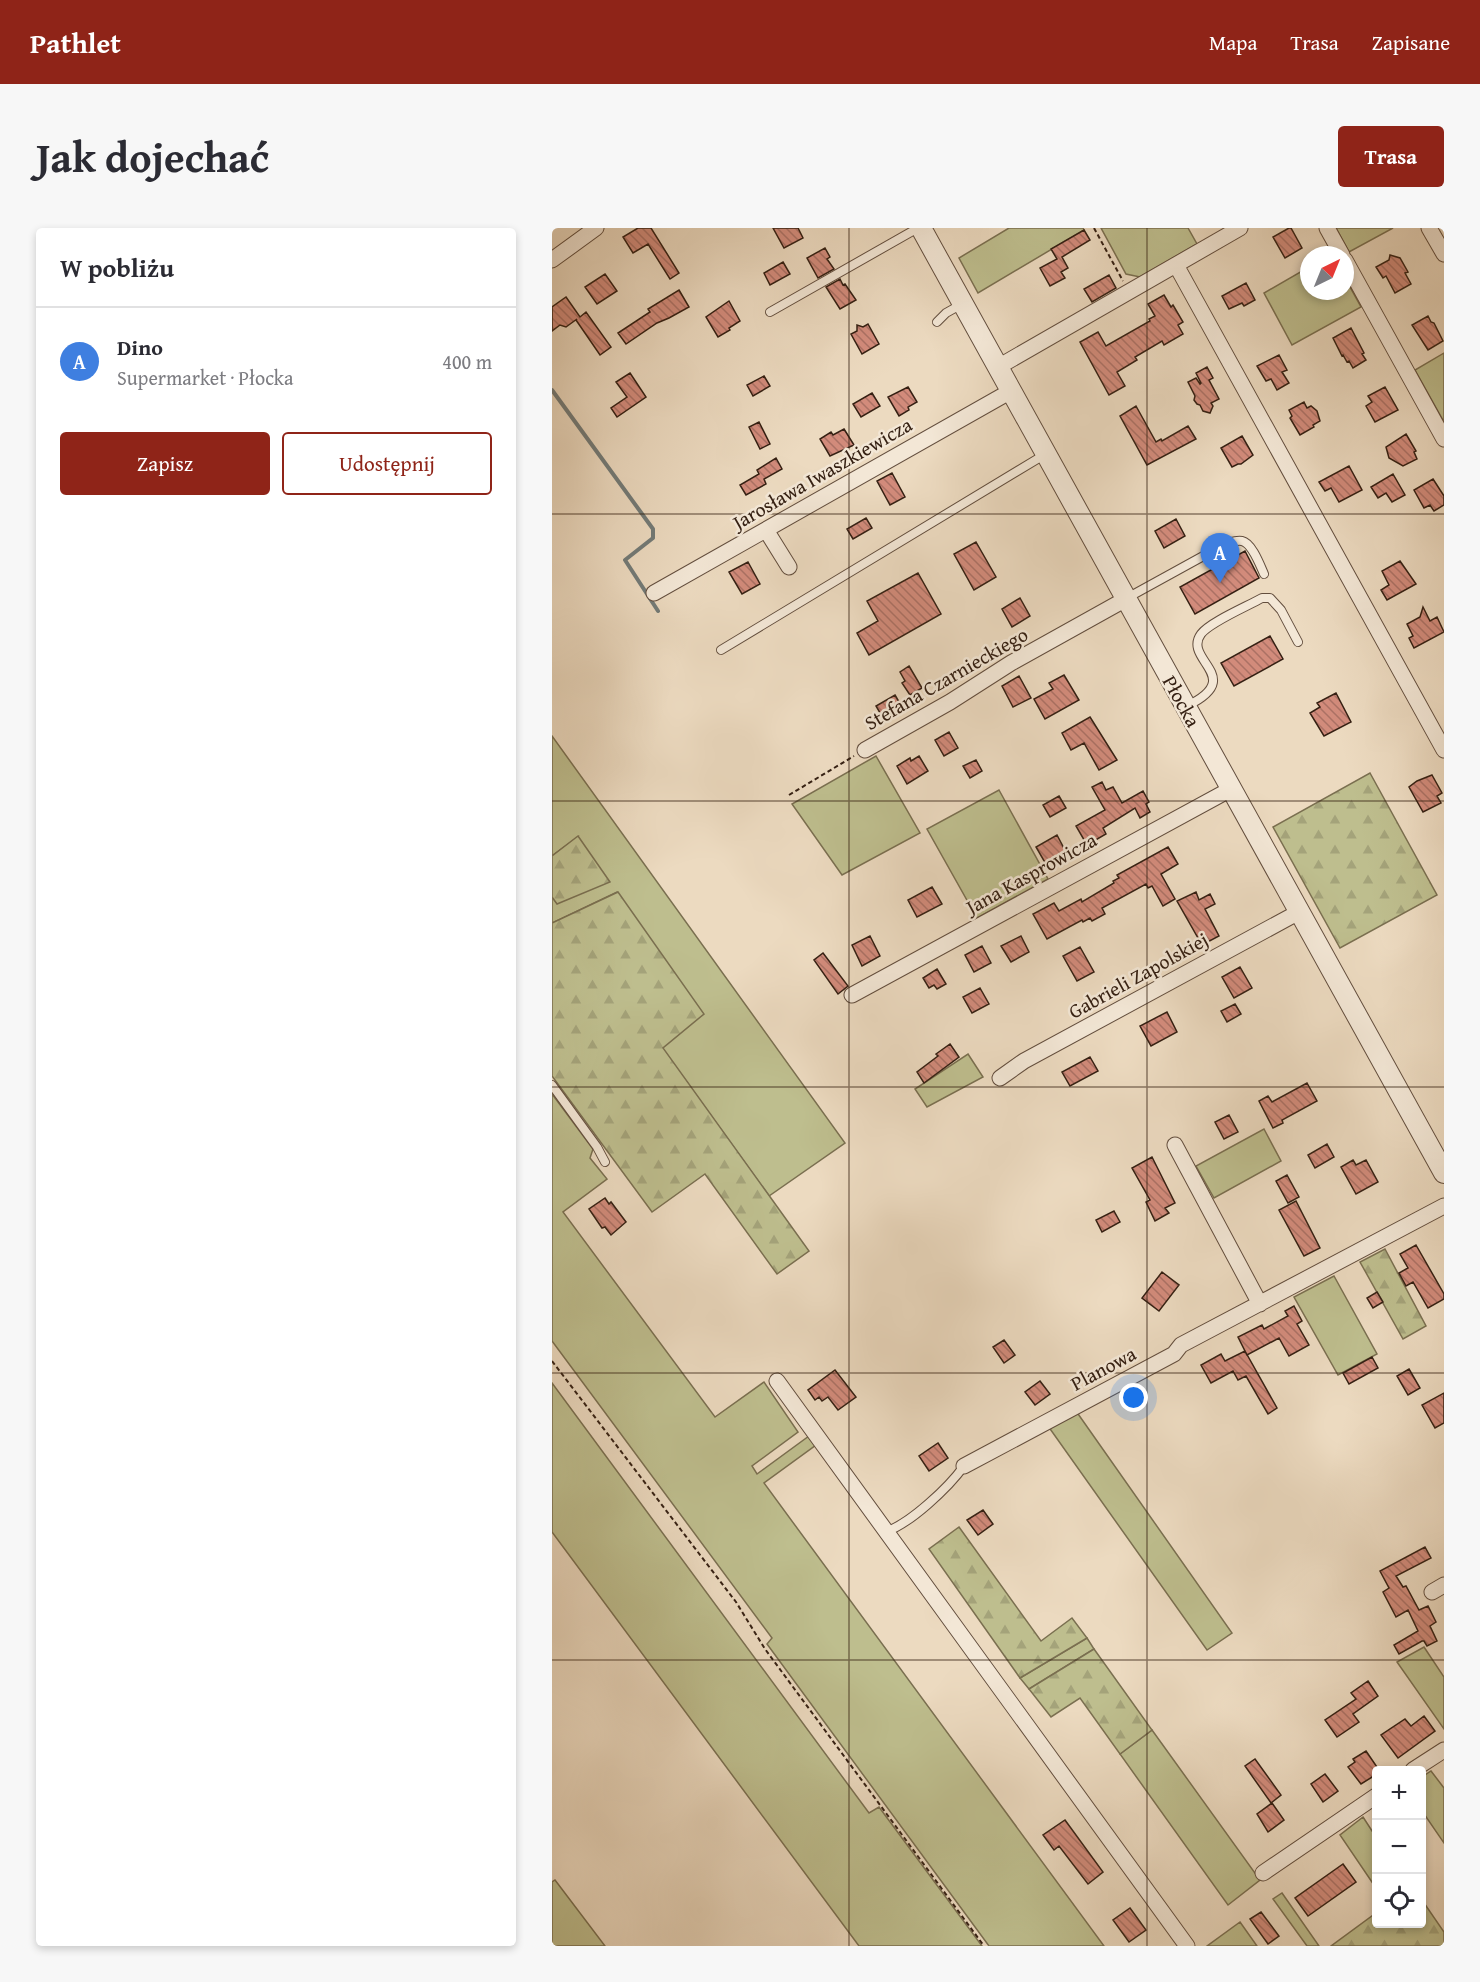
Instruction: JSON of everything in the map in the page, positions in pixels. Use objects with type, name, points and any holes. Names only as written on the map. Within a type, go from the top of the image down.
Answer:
[{"type":"street","points":[[552,260],[596,228]]},
{"type":"street","name":"Płocka","points":[[920,228],[1444,1172]]},
{"type":"street","points":[[998,368],[1240,228]]},
{"type":"street","points":[[1328,228],[1337,246]]},
{"type":"street","points":[[1429,228],[1444,254]]},
{"type":"street","points":[[1176,264],[1444,750]]},
{"type":"street","points":[[1354,276],[1444,439]]},
{"type":"street","name":"Jarosława Iwaszkiewicza","points":[[654,593],[1011,391]]},
{"type":"street","points":[[766,530],[789,567]]},
{"type":"street","name":"Stefana Czarnieckiego","points":[[865,750],[950,702],[1022,657],[1126,599]]},
{"type":"street","name":"Jana Kasprowicza","points":[[852,995],[1231,789]]},
{"type":"street","name":"Gabrieli Zapolskiej","points":[[1000,1078],[1024,1061],[1299,912]]},
{"type":"street","points":[[1175,1145],[1260,1304]]},
{"type":"street","name":"Planowa","points":[[964,1466],[1174,1354],[1181,1345],[1444,1206]]},
{"type":"street","points":[[777,1381],[1187,1946]]},
{"type":"street","points":[[1419,1766],[1444,1750]]},
{"type":"street","points":[[1263,1873],[1372,1799]]},
{"type":"lane","points":[[770,312],[920,228]]},
{"type":"lane","points":[[937,322],[946,313],[963,303]]},
{"type":"lane","points":[[721,650],[1046,454]]},
{"type":"lane","points":[[1126,599],[1227,543],[1235,541],[1247,544],[1264,574]]},
{"type":"lane","points":[[1186,706],[1212,690],[1214,685],[1213,677],[1197,642],[1200,635],[1209,627],[1262,598],[1269,598],[1281,610],[1298,642]]},
{"type":"lane","points":[[552,1085],[597,1147],[605,1162]]},
{"type":"lane","points":[[885,1532],[900,1525],[936,1497],[953,1481],[964,1466]]},
{"type":"path","points":[[1094,228],[1129,292]]},
{"type":"path","name":"Stefana Czarnieckiego","points":[[789,795],[865,750]]},
{"type":"path","points":[[552,1361],[736,1602],[772,1659],[984,1946]]},
{"type":"green space","points":[[1009,228],[1083,228],[1084,230],[978,293],[959,258]]},
{"type":"green space","points":[[1101,228],[1188,228],[1197,244],[1140,277],[1126,274]]},
{"type":"green space","points":[[1336,228],[1393,228],[1354,249],[1354,246],[1346,246]]},
{"type":"green space","points":[[1300,272],[1300,300],[1354,300],[1354,294],[1361,307],[1292,345],[1264,293]]},
{"type":"green space","points":[[1444,353],[1444,422],[1415,370]]},
{"type":"green space","points":[[552,736],[845,1143],[769,1196],[662,1048],[617,892],[552,923],[552,897],[557,903],[578,837],[552,856]]},
{"type":"green space","points":[[876,756],[920,833],[842,875],[792,804]]},
{"type":"green space","points":[[1370,773],[1437,895],[1340,948],[1273,827]]},
{"type":"green space","points":[[999,790],[1048,879],[977,918],[927,829]]},
{"type":"green space","points":[[578,836],[610,882],[557,904],[552,897],[552,856]]},
{"type":"green space","points":[[618,892],[704,1014],[663,1048],[809,1251],[777,1274],[705,1174],[652,1212],[552,1076],[552,923]]},
{"type":"green space","points":[[968,1054],[983,1077],[927,1107],[915,1089]]},
{"type":"green space","points":[[552,1094],[593,1149],[590,1158],[607,1179],[563,1212],[715,1417],[764,1382],[798,1432],[752,1466],[757,1474],[809,1436],[816,1445],[764,1483],[1104,1946],[989,1946],[767,1644],[772,1638],[552,1341]]},
{"type":"green space","points":[[1264,1129],[1281,1161],[1214,1198],[1196,1166]]},
{"type":"green space","points":[[1385,1249],[1426,1326],[1403,1339],[1360,1262]]},
{"type":"green space","points":[[1334,1276],[1377,1354],[1338,1375],[1294,1297]]},
{"type":"green space","points":[[552,1383],[869,1813],[879,1807],[982,1946],[859,1946],[552,1532]]},
{"type":"green space","points":[[1076,1411],[1232,1633],[1207,1650],[1048,1426]]},
{"type":"green space","points":[[959,1527],[1041,1641],[1072,1618],[1087,1638],[1020,1678],[929,1549]]},
{"type":"green space","points":[[1087,1638],[1094,1649],[1029,1689],[1020,1678]]},
{"type":"green space","points":[[1424,1647],[1444,1677],[1444,1729],[1397,1662]]},
{"type":"green space","points":[[1094,1649],[1152,1730],[1120,1754],[1080,1698],[1051,1717],[1029,1689]]},
{"type":"green space","points":[[1152,1730],[1260,1880],[1228,1905],[1120,1754]]},
{"type":"green space","points":[[1431,1771],[1444,1788],[1444,1843],[1426,1817],[1426,1774]]},
{"type":"green space","points":[[1363,1817],[1372,1831],[1372,1882],[1340,1835]]},
{"type":"green space","points":[[555,1880],[605,1946],[553,1946],[552,1882]]},
{"type":"green space","points":[[1282,1893],[1319,1946],[1307,1946],[1273,1899]]},
{"type":"green space","points":[[1426,1906],[1444,1932],[1444,1946],[1331,1946],[1372,1916],[1372,1928],[1426,1928]]},
{"type":"green space","points":[[1240,1922],[1257,1946],[1207,1946]]},
{"type":"building","points":[[638,228],[651,228],[679,273],[670,279],[648,244],[633,253],[623,237]]},
{"type":"building","points":[[773,228],[798,228],[803,238],[784,248]]},
{"type":"building","points":[[1291,228],[1301,246],[1300,249],[1285,258],[1273,237]]},
{"type":"building","points":[[1084,230],[1090,240],[1062,257],[1068,268],[1061,272],[1065,278],[1050,286],[1040,268],[1057,259],[1051,249]]},
{"type":"building","points":[[825,248],[830,257],[827,259],[834,269],[818,278],[807,258]]},
{"type":"building","points":[[1390,255],[1400,258],[1408,272],[1405,273],[1411,284],[1395,293],[1386,276],[1383,278],[1376,267],[1389,260]]},
{"type":"building","points":[[783,262],[790,274],[770,285],[764,273]]},
{"type":"building","points":[[605,274],[617,291],[597,304],[585,287]]},
{"type":"building","points":[[1109,275],[1116,288],[1092,302],[1084,289]]},
{"type":"building","points":[[840,279],[856,300],[840,309],[826,287]]},
{"type":"building","points":[[1246,283],[1255,300],[1244,306],[1242,303],[1229,309],[1222,296]]},
{"type":"building","points":[[679,290],[689,307],[657,323],[626,344],[618,333],[650,312],[648,309]]},
{"type":"building","points":[[1164,295],[1183,322],[1178,325],[1183,334],[1164,345],[1162,341],[1135,357],[1137,360],[1117,372],[1125,386],[1109,395],[1080,342],[1098,332],[1106,346],[1150,321],[1149,319],[1155,316],[1148,304]]},
{"type":"building","points":[[566,297],[580,317],[586,312],[611,347],[600,355],[577,319],[566,327],[560,325],[552,331],[552,307]]},
{"type":"building","points":[[729,301],[740,321],[718,337],[706,317]]},
{"type":"building","points":[[1428,316],[1443,341],[1428,350],[1412,325]]},
{"type":"building","points":[[868,324],[879,344],[862,354],[851,334],[857,331],[857,325],[863,327]]},
{"type":"building","points":[[1351,328],[1366,360],[1353,368],[1342,356],[1333,338]]},
{"type":"building","points":[[1279,355],[1287,370],[1282,372],[1289,383],[1277,390],[1271,379],[1266,381],[1257,366]]},
{"type":"building","points":[[1207,367],[1213,378],[1209,380],[1219,399],[1211,403],[1213,406],[1210,413],[1203,411],[1194,400],[1195,396],[1188,382],[1196,378],[1200,384],[1196,373]]},
{"type":"building","points":[[630,373],[646,397],[617,417],[611,408],[627,397],[616,382]]},
{"type":"building","points":[[764,376],[770,386],[753,396],[747,385]]},
{"type":"building","points":[[908,387],[917,402],[899,416],[888,397]]},
{"type":"building","points":[[1385,387],[1398,410],[1375,422],[1366,406],[1372,402],[1368,396]]},
{"type":"building","points":[[872,393],[880,406],[861,417],[853,404]]},
{"type":"building","points":[[1304,402],[1307,408],[1311,406],[1317,411],[1320,421],[1300,435],[1290,418],[1292,416],[1289,410]]},
{"type":"building","points":[[1136,406],[1156,442],[1188,426],[1196,439],[1147,465],[1120,416]]},
{"type":"building","points":[[759,422],[770,444],[760,449],[749,427]]},
{"type":"building","points":[[844,429],[854,445],[830,456],[820,439],[831,432],[833,435]]},
{"type":"building","points":[[1406,434],[1416,451],[1414,452],[1417,459],[1403,466],[1389,458],[1386,447]]},
{"type":"building","points":[[1242,436],[1253,455],[1241,464],[1232,467],[1221,448]]},
{"type":"building","points":[[776,458],[782,469],[764,479],[766,484],[746,495],[740,485],[759,474],[757,470]]},
{"type":"building","points":[[1349,466],[1362,490],[1339,502],[1331,488],[1325,491],[1319,482]]},
{"type":"building","points":[[892,473],[905,497],[890,505],[877,481]]},
{"type":"building","points":[[1393,474],[1405,495],[1392,502],[1386,493],[1378,498],[1371,487]]},
{"type":"building","points":[[1433,479],[1444,496],[1444,505],[1434,511],[1430,505],[1424,508],[1414,490]]},
{"type":"building","points":[[866,518],[872,528],[853,539],[847,529]]},
{"type":"building","points":[[1176,519],[1185,536],[1164,548],[1155,531]]},
{"type":"building","points":[[976,542],[996,577],[974,590],[954,554]]},
{"type":"building","points":[[1245,551],[1259,578],[1195,614],[1180,587]]},
{"type":"building","points":[[1400,561],[1416,584],[1387,600],[1381,590],[1389,585],[1382,571]]},
{"type":"building","points":[[748,562],[760,584],[742,594],[729,572]]},
{"type":"building","points":[[918,573],[941,614],[869,655],[857,633],[878,621],[867,601]]},
{"type":"building","points":[[1020,598],[1030,616],[1012,627],[1002,609]]},
{"type":"building","points":[[1423,607],[1430,621],[1437,617],[1444,632],[1414,648],[1409,638],[1413,636],[1407,624],[1420,617]]},
{"type":"building","points":[[1270,636],[1283,659],[1234,686],[1221,663]]},
{"type":"building","points":[[909,666],[922,688],[910,695],[902,683],[905,681],[900,672]]},
{"type":"building","points":[[1064,675],[1079,700],[1045,719],[1034,699],[1053,689],[1049,683]]},
{"type":"building","points":[[1019,676],[1031,698],[1013,707],[1002,686]]},
{"type":"building","points":[[1336,693],[1351,722],[1324,736],[1310,713],[1320,707],[1317,703]]},
{"type":"building","points":[[895,695],[902,707],[883,718],[876,706]]},
{"type":"building","points":[[1090,717],[1117,760],[1099,770],[1084,743],[1071,750],[1062,733]]},
{"type":"building","points":[[949,732],[958,748],[944,756],[935,740]]},
{"type":"building","points":[[919,756],[928,771],[907,784],[897,766],[910,758],[911,761]]},
{"type":"building","points":[[976,760],[982,771],[970,778],[963,766]]},
{"type":"building","points":[[1432,775],[1442,793],[1437,796],[1441,803],[1423,812],[1409,787]]},
{"type":"building","points":[[1102,782],[1106,790],[1113,787],[1122,803],[1143,791],[1149,802],[1146,804],[1150,812],[1140,818],[1135,808],[1103,828],[1106,834],[1087,845],[1076,826],[1105,810],[1092,787]]},
{"type":"building","points":[[1059,796],[1066,808],[1050,817],[1043,805]]},
{"type":"building","points":[[1057,835],[1067,854],[1047,866],[1036,847]]},
{"type":"building","points":[[1168,847],[1178,864],[1161,874],[1175,899],[1163,906],[1152,886],[1148,888],[1146,884],[1102,908],[1105,914],[1092,921],[1090,918],[1083,922],[1082,920],[1047,939],[1033,914],[1054,903],[1059,911],[1081,899],[1082,902],[1114,883],[1113,881],[1119,878],[1117,875]]},
{"type":"building","points":[[932,887],[942,904],[917,917],[908,900]]},
{"type":"building","points":[[1196,892],[1199,900],[1210,894],[1215,904],[1205,909],[1219,936],[1202,945],[1177,901]]},
{"type":"building","points":[[870,936],[880,956],[862,966],[852,945]]},
{"type":"building","points":[[1021,936],[1029,952],[1011,962],[1001,946]]},
{"type":"building","points":[[982,946],[991,963],[974,972],[965,955]]},
{"type":"building","points":[[1080,947],[1094,972],[1077,981],[1063,956]]},
{"type":"building","points":[[823,953],[848,986],[838,994],[814,960]]},
{"type":"building","points":[[1240,967],[1252,988],[1234,998],[1222,977]]},
{"type":"building","points":[[937,969],[946,984],[937,989],[934,985],[929,988],[923,978]]},
{"type":"building","points":[[980,988],[989,1004],[972,1013],[963,997]]},
{"type":"building","points":[[1235,1004],[1241,1014],[1227,1022],[1221,1011]]},
{"type":"building","points":[[1167,1012],[1177,1032],[1151,1046],[1140,1026]]},
{"type":"building","points":[[950,1044],[959,1057],[924,1083],[917,1072]]},
{"type":"building","points":[[1090,1057],[1098,1071],[1070,1086],[1062,1072]]},
{"type":"building","points":[[1307,1083],[1317,1101],[1282,1120],[1283,1123],[1273,1128],[1259,1101],[1268,1096],[1272,1102]]},
{"type":"building","points":[[1229,1115],[1238,1132],[1224,1139],[1215,1122]]},
{"type":"building","points":[[1327,1144],[1334,1157],[1315,1168],[1308,1155]]},
{"type":"building","points":[[1152,1157],[1175,1203],[1165,1208],[1169,1213],[1155,1221],[1146,1202],[1150,1200],[1132,1168]]},
{"type":"building","points":[[1353,1160],[1356,1165],[1366,1160],[1378,1182],[1356,1194],[1341,1167]]},
{"type":"building","points":[[1287,1175],[1299,1197],[1288,1203],[1276,1181]]},
{"type":"building","points":[[605,1198],[609,1204],[611,1202],[626,1222],[611,1235],[605,1227],[602,1228],[589,1209]]},
{"type":"building","points":[[1296,1201],[1320,1248],[1304,1256],[1279,1210]]},
{"type":"building","points":[[1114,1211],[1120,1222],[1102,1232],[1096,1220]]},
{"type":"building","points":[[1416,1245],[1444,1294],[1444,1299],[1428,1308],[1413,1282],[1406,1286],[1399,1273],[1408,1268],[1400,1254]]},
{"type":"building","points":[[1162,1272],[1179,1285],[1159,1311],[1142,1298]]},
{"type":"building","points":[[1377,1292],[1383,1302],[1373,1308],[1367,1298]]},
{"type":"building","points":[[1294,1306],[1302,1321],[1297,1324],[1309,1345],[1289,1356],[1279,1338],[1247,1355],[1238,1337],[1262,1325],[1264,1329],[1288,1316],[1285,1311]]},
{"type":"building","points":[[1004,1340],[1015,1355],[1004,1363],[993,1347]]},
{"type":"building","points":[[1245,1351],[1277,1408],[1268,1414],[1246,1376],[1238,1380],[1233,1371],[1211,1383],[1201,1365],[1221,1354],[1225,1361]]},
{"type":"building","points":[[1372,1357],[1378,1368],[1349,1384],[1343,1373]]},
{"type":"building","points":[[1409,1369],[1420,1388],[1408,1395],[1397,1376]]},
{"type":"building","points":[[835,1370],[856,1397],[838,1410],[828,1397],[822,1401],[819,1397],[815,1400],[808,1390]]},
{"type":"building","points":[[1040,1381],[1050,1394],[1035,1405],[1025,1392]]},
{"type":"building","points":[[1444,1393],[1444,1423],[1435,1428],[1422,1405]]},
{"type":"building","points":[[938,1443],[948,1458],[929,1471],[919,1456]]},
{"type":"building","points":[[983,1510],[993,1524],[978,1535],[967,1520]]},
{"type":"building","points":[[1425,1547],[1431,1558],[1396,1576],[1403,1587],[1406,1586],[1419,1610],[1428,1606],[1436,1622],[1430,1626],[1437,1641],[1427,1646],[1422,1641],[1399,1654],[1394,1645],[1418,1631],[1408,1610],[1396,1617],[1383,1592],[1389,1588],[1380,1571]]},
{"type":"building","points":[[1368,1681],[1378,1696],[1353,1714],[1359,1722],[1337,1737],[1325,1720],[1356,1699],[1351,1693]]},
{"type":"building","points":[[1424,1716],[1435,1731],[1398,1758],[1381,1735],[1405,1719],[1411,1726]]},
{"type":"building","points":[[1366,1751],[1376,1766],[1372,1766],[1372,1777],[1361,1784],[1348,1767],[1355,1762],[1353,1759]]},
{"type":"building","points":[[1255,1759],[1281,1795],[1271,1803],[1245,1766]]},
{"type":"building","points":[[1325,1774],[1338,1791],[1323,1802],[1311,1784]]},
{"type":"building","points":[[1272,1803],[1284,1820],[1268,1832],[1257,1814]]},
{"type":"building","points":[[1065,1820],[1103,1872],[1088,1884],[1059,1846],[1054,1850],[1043,1835]]},
{"type":"building","points":[[1343,1864],[1356,1882],[1308,1916],[1295,1898]]},
{"type":"building","points":[[1130,1908],[1146,1930],[1129,1942],[1113,1920]]},
{"type":"building","points":[[1261,1912],[1279,1936],[1268,1944],[1250,1919]]},
{"type":"waterway","points":[[552,390],[653,529],[653,538],[625,560],[658,611]]},
{"type":"place","name":"Dino","points":[[1220,583]]}]
